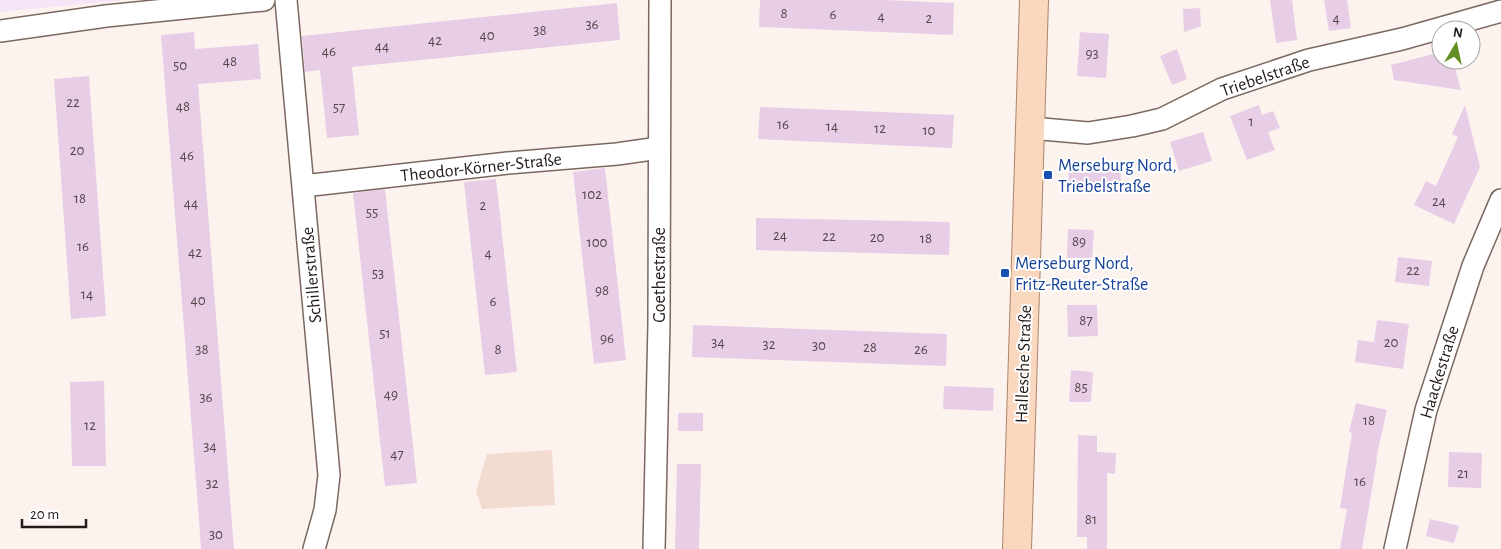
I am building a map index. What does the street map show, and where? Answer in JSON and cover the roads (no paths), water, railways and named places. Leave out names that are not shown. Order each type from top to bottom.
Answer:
[{"type":"main road","name":"Hallesche Straße","points":[[1017,549],[1034,0]]},
{"type":"street","points":[[0,31],[106,16],[264,0]]},
{"type":"street","name":"Schillerstraße","points":[[286,0],[329,475],[325,510],[314,549]]},
{"type":"street","name":"Goethestraße","points":[[654,549],[660,323],[660,0]]},
{"type":"street","name":"Triebelstraße","points":[[1031,128],[1088,133],[1162,119],[1222,89],[1309,60],[1402,39],[1501,11]]},
{"type":"street","name":"Theodor-Körner-Straße","points":[[303,186],[659,148]]},
{"type":"street","name":"Haackestraße","points":[[1395,549],[1426,410],[1473,266],[1501,200]]},
{"type":"place","name":"Merseburg Nord, Triebelstraße","points":[[1048,175]]},
{"type":"place","name":"Merseburg Nord, Fritz-Reuter-Straße","points":[[1005,273]]}]
